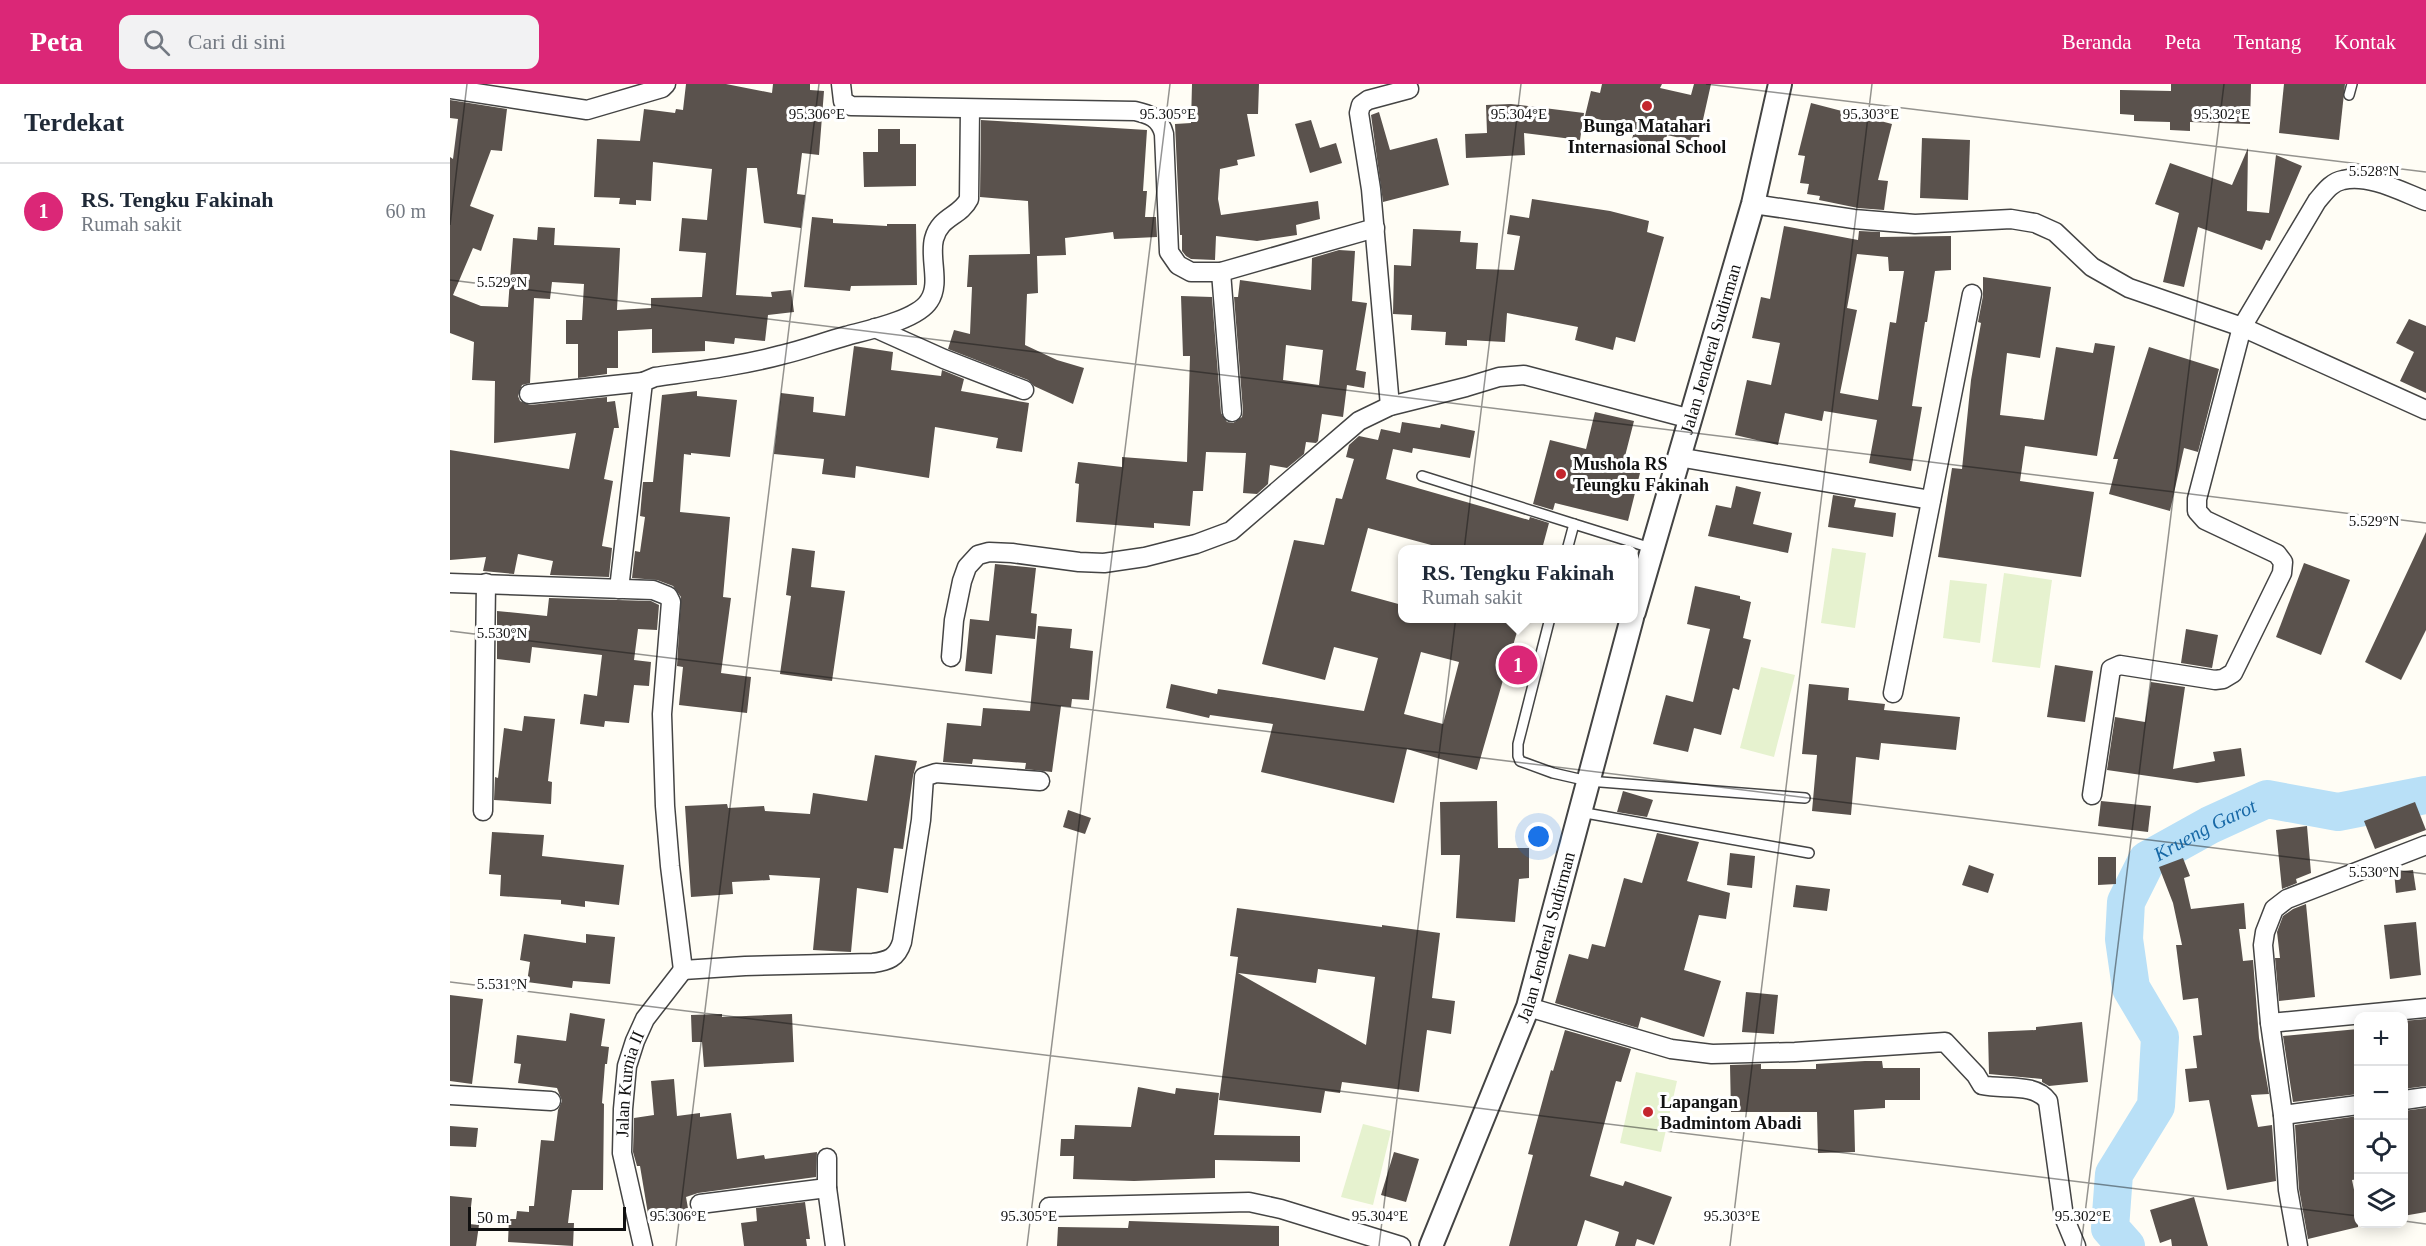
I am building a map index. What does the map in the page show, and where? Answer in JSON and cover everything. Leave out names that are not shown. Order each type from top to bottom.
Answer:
[{"type":"street","points":[[450,90],[587,110],[662,88],[666,84]]},
{"type":"street","points":[[841,84],[843,101],[851,106],[1135,111],[1154,117],[1160,122],[1164,134],[1169,252],[1178,265],[1191,272],[1221,272],[1375,228]]},
{"type":"street","name":"Jalan Jenderal Sudirman","points":[[1638,597],[1753,204],[1780,84]]},
{"type":"street","points":[[1390,406],[1375,228],[1360,107],[1368,100],[1409,88]]},
{"type":"street","points":[[529,394],[643,382],[655,377],[780,356],[875,328],[917,312],[932,296],[934,237],[948,217],[967,204],[970,194],[970,109]]},
{"type":"street","points":[[2092,795],[2111,669],[2120,665],[2215,680],[2228,677],[2233,673],[2282,573],[2283,561],[2277,554],[2205,520],[2197,511],[2197,500],[2242,327],[2317,201],[2334,184],[2343,180],[2366,180],[2426,201]]},
{"type":"street","points":[[1753,204],[1854,219],[1915,224],[2011,219],[2035,223],[2055,232],[2092,267],[2108,278],[2148,295],[2242,327],[2426,410]]},
{"type":"street","points":[[1221,272],[1232,412]]},
{"type":"street","points":[[1893,693],[1972,294]]},
{"type":"street","points":[[875,328],[944,359],[1024,390]]},
{"type":"street","points":[[951,657],[954,620],[962,581],[966,567],[978,555],[989,552],[1012,553],[1078,562],[1104,563],[1145,557],[1196,544],[1231,531],[1359,421],[1390,406],[1512,375],[1539,378],[1691,419]]},
{"type":"street","points":[[619,589],[643,382]]},
{"type":"street","points":[[1678,457],[1931,500]]},
{"type":"street","points":[[450,583],[654,590],[668,596],[671,602],[662,714],[663,748],[670,866],[683,970],[873,963],[890,960],[897,955],[902,942],[921,820],[924,777],[936,773],[1040,781]]},
{"type":"street","points":[[483,811],[486,583]]},
{"type":"street","name":"Jalan Jenderal Sudirman","points":[[1431,1246],[1528,1007],[1631,623]]},
{"type":"street","points":[[2298,1246],[2288,1190],[2283,1115],[2270,1023],[2263,945],[2265,932],[2274,909],[2287,899],[2426,845]]},
{"type":"street","name":"Jalan Kurnia II","points":[[644,1246],[622,1154],[627,1066],[645,1019],[683,970]]},
{"type":"street","points":[[1528,1007],[1671,1049],[1712,1054],[1795,1052],[1945,1042],[1976,1075],[1982,1085],[2031,1090],[2043,1094],[2048,1101],[2064,1216],[2076,1246]]},
{"type":"street","points":[[2270,1023],[2426,1008]]},
{"type":"street","points":[[450,1095],[551,1101]]},
{"type":"street","points":[[2408,1099],[2426,1097]]},
{"type":"street","points":[[2283,1115],[2354,1106]]},
{"type":"street","points":[[827,1158],[827,1188],[835,1246]]},
{"type":"street","points":[[700,1204],[827,1188]]},
{"type":"street","points":[[1049,1207],[1073,1204],[1094,1206],[1249,1202],[1281,1209],[1401,1246]]},
{"type":"lane","points":[[2349,95],[2352,84]]},
{"type":"lane","points":[[1422,476],[1651,548]]},
{"type":"lane","points":[[1568,545],[1574,524]]},
{"type":"lane","points":[[1549,623],[1518,744],[1520,761],[1553,773],[1588,781],[1805,798]]},
{"type":"lane","points":[[1580,812],[1809,853]]},
{"type":"green space","points":[[1832,548],[1866,553],[1855,628],[1821,623]]},
{"type":"green space","points":[[2004,573],[2052,580],[2040,668],[1992,662]]},
{"type":"green space","points":[[1950,580],[1987,584],[1980,643],[1943,638]]},
{"type":"green space","points":[[1761,667],[1795,675],[1774,757],[1740,748]]},
{"type":"green space","name":"Lapangan Badmintom Abadi","points":[[1636,1072],[1677,1081],[1661,1152],[1620,1143]]},
{"type":"green space","points":[[1363,1124],[1391,1131],[1373,1205],[1341,1197]]},
{"type":"building","points":[[686,84],[726,84],[772,93],[773,84],[810,84],[810,90],[824,91],[819,155],[802,153],[797,194],[805,195],[801,228],[764,223],[757,168],[747,168],[736,295],[772,297],[771,292],[791,290],[794,312],[768,315],[765,341],[735,338],[734,344],[705,341],[705,351],[652,353],[652,329],[618,331],[618,368],[607,368],[607,374],[578,378],[578,344],[566,344],[566,320],[582,320],[584,284],[552,282],[550,299],[534,298],[530,383],[522,385],[518,396],[520,401],[530,405],[607,397],[607,402],[615,401],[619,428],[614,428],[604,479],[613,481],[602,546],[612,548],[609,577],[550,575],[553,561],[518,554],[514,574],[483,571],[486,557],[450,560],[450,450],[569,469],[576,433],[494,443],[495,381],[472,380],[474,342],[450,333],[450,157],[453,159],[458,119],[450,118],[450,100],[507,109],[502,151],[491,150],[470,206],[494,215],[481,251],[473,248],[453,295],[481,306],[508,307],[513,238],[537,240],[538,227],[555,228],[554,245],[620,248],[617,310],[651,308],[651,298],[702,297],[706,253],[679,251],[682,218],[707,220],[712,169],[653,162],[651,201],[636,200],[636,205],[619,204],[620,198],[594,197],[597,139],[640,141],[644,109],[675,113],[676,109],[683,110]]},
{"type":"building","points":[[1192,84],[1259,84],[1258,114],[1247,114],[1255,156],[1237,160],[1238,165],[1220,169],[1218,199],[1221,215],[1318,201],[1320,219],[1296,225],[1297,235],[1257,241],[1216,236],[1215,260],[1191,259],[1186,256],[1182,251],[1182,235],[1180,235],[1175,124],[1191,123]]},
{"type":"building","name":"Bunga Matahari Internasional School","points":[[1602,84],[1662,84],[1660,88],[1691,95],[1694,84],[1711,84],[1698,142],[1667,135],[1664,147],[1632,139],[1635,128],[1585,116],[1591,91],[1600,93]]},
{"type":"building","points":[[2171,84],[2251,84],[2250,124],[2190,122],[2190,131],[2170,130],[2170,122],[2134,121],[2134,115],[2120,114],[2120,90],[2171,91]]},
{"type":"building","points":[[2284,84],[2345,84],[2339,140],[2279,133]]},
{"type":"building","points":[[1811,103],[1892,124],[1878,180],[1888,181],[1884,210],[1858,208],[1819,200],[1820,196],[1807,194],[1809,184],[1800,183],[1805,156],[1798,155]]},
{"type":"building","points":[[1511,104],[1584,113],[1580,140],[1524,133],[1525,155],[1466,158],[1465,134],[1487,133],[1486,105]]},
{"type":"building","points":[[1379,112],[1390,150],[1437,138],[1449,185],[1383,202],[1371,115]]},
{"type":"building","points":[[981,120],[1147,130],[1143,191],[1147,191],[1145,217],[1156,217],[1157,237],[1114,239],[1113,232],[1065,238],[1066,255],[1037,256],[1038,293],[1027,294],[1025,345],[1057,360],[1084,368],[1073,404],[1034,386],[1028,380],[948,349],[954,330],[970,334],[972,287],[967,287],[969,255],[1030,254],[1028,201],[980,197]]},
{"type":"building","points":[[1311,120],[1320,148],[1336,143],[1342,163],[1310,173],[1295,124]]},
{"type":"building","points":[[878,129],[900,129],[900,144],[916,144],[916,186],[864,187],[863,152],[878,152]]},
{"type":"building","points":[[1922,138],[1970,140],[1968,200],[1920,198]]},
{"type":"building","points":[[2248,148],[2247,211],[2269,213],[2276,155],[2302,166],[2270,241],[2266,240],[2262,250],[2198,227],[2184,287],[2163,282],[2179,213],[2155,204],[2170,163],[2232,185]]},
{"type":"building","points":[[1532,199],[1610,211],[1649,221],[1647,232],[1664,237],[1635,342],[1616,337],[1613,350],[1575,340],[1578,327],[1507,313],[1505,342],[1467,340],[1467,346],[1445,345],[1446,332],[1411,330],[1412,315],[1393,314],[1394,265],[1411,266],[1413,229],[1461,231],[1460,242],[1478,243],[1476,269],[1514,270],[1520,236],[1507,234],[1510,215],[1529,218]]},
{"type":"building","points":[[812,217],[833,219],[833,223],[887,226],[887,224],[916,224],[917,285],[851,286],[850,291],[804,287]]},
{"type":"building","points":[[1784,226],[1858,240],[1859,231],[1880,232],[1880,237],[1951,236],[1951,270],[1935,271],[1927,322],[1925,322],[1912,406],[1922,407],[1911,471],[1869,463],[1877,420],[1824,411],[1822,421],[1785,413],[1778,445],[1735,435],[1747,380],[1771,385],[1780,343],[1752,338],[1761,297],[1770,299]],"holes":[[[1857,254],[1888,257],[1889,271],[1904,271],[1896,323],[1890,322],[1878,400],[1840,393],[1857,310],[1847,308]]]},
{"type":"building","points":[[1339,250],[1355,251],[1352,301],[1367,303],[1356,370],[1366,372],[1364,388],[1347,385],[1343,417],[1322,414],[1318,441],[1316,443],[1306,442],[1304,454],[1287,468],[1270,465],[1268,484],[1257,494],[1243,493],[1246,453],[1206,452],[1203,491],[1193,491],[1190,526],[1154,523],[1154,528],[1076,522],[1079,484],[1075,483],[1078,462],[1122,467],[1122,457],[1187,462],[1190,356],[1183,356],[1181,296],[1212,297],[1221,413],[1227,422],[1233,423],[1242,417],[1243,411],[1234,297],[1238,297],[1240,280],[1311,290],[1312,258]],"holes":[[[1286,345],[1323,350],[1319,385],[1283,380]]]},
{"type":"building","points":[[1983,277],[2051,287],[2040,358],[2007,353],[2000,415],[2044,420],[2056,347],[2093,353],[2095,343],[2115,346],[2097,456],[2025,446],[2020,481],[2094,492],[2081,577],[1938,557],[1952,468],[1962,469],[1971,380],[1981,323],[1978,322],[1983,296]]},
{"type":"building","points":[[2409,319],[2426,326],[2426,393],[2400,381],[2414,352],[2396,343]]},
{"type":"building","points":[[854,346],[893,352],[891,370],[941,376],[942,370],[964,379],[961,391],[1029,403],[1022,452],[996,448],[998,438],[935,427],[929,478],[856,466],[855,478],[822,474],[824,459],[774,454],[781,393],[814,397],[813,412],[845,416]]},
{"type":"building","points":[[2149,347],[2219,369],[2198,452],[2184,448],[2170,511],[2109,494],[2118,459],[2113,459]]},
{"type":"building","points":[[697,391],[697,396],[737,400],[730,457],[684,454],[680,512],[730,517],[723,597],[731,598],[721,673],[751,677],[747,713],[679,705],[683,667],[677,666],[681,597],[673,586],[657,580],[632,578],[635,551],[640,552],[645,517],[640,516],[643,482],[653,482],[662,395]]},
{"type":"building","points":[[1595,412],[1634,421],[1624,460],[1642,465],[1628,521],[1555,503],[1553,510],[1533,504],[1550,440],[1586,449]]},
{"type":"building","points":[[1402,422],[1440,428],[1441,424],[1475,431],[1470,458],[1413,448],[1412,453],[1393,449],[1386,479],[1529,520],[1530,517],[1549,523],[1543,545],[1431,545],[1368,528],[1351,591],[1398,604],[1398,623],[1520,623],[1477,770],[1407,749],[1394,803],[1261,772],[1273,724],[1210,715],[1209,718],[1166,708],[1171,684],[1217,694],[1218,689],[1364,711],[1378,658],[1334,647],[1325,680],[1262,664],[1294,540],[1324,545],[1336,498],[1342,499],[1354,459],[1346,457],[1349,445],[1359,436],[1378,440],[1381,429],[1400,433]],"holes":[[[1421,652],[1459,662],[1443,724],[1404,714]]]},
{"type":"building","points":[[1736,486],[1761,492],[1753,524],[1792,533],[1788,553],[1708,536],[1716,505],[1731,508]]},
{"type":"building","points":[[1833,495],[1856,499],[1854,507],[1896,513],[1893,537],[1828,527]]},
{"type":"building","points":[[2426,532],[2426,630],[2401,680],[2365,662]]},
{"type":"building","points":[[792,548],[815,551],[811,587],[845,591],[832,681],[780,674],[791,596],[786,595]]},
{"type":"building","points":[[2304,563],[2350,580],[2321,655],[2276,637]]},
{"type":"building","points":[[995,564],[1036,568],[1031,613],[1037,614],[1035,639],[996,635],[992,674],[965,671],[970,619],[989,621]]},
{"type":"building","points":[[1695,586],[1740,596],[1740,599],[1751,602],[1743,638],[1751,640],[1739,690],[1733,688],[1721,735],[1694,728],[1688,752],[1653,744],[1666,695],[1693,702],[1710,629],[1687,624]]},
{"type":"building","points":[[549,598],[651,601],[659,605],[657,630],[638,629],[634,660],[651,662],[649,686],[634,685],[629,723],[605,721],[604,727],[580,724],[584,694],[597,696],[602,655],[532,647],[530,663],[497,659],[497,611],[547,616]]},
{"type":"building","points":[[1038,626],[1072,629],[1070,648],[1093,651],[1089,700],[1072,699],[1071,707],[1061,706],[1052,772],[1025,769],[1026,763],[973,759],[972,764],[943,762],[947,723],[981,726],[983,708],[1030,711]]},
{"type":"building","points":[[2186,629],[2218,635],[2212,668],[2181,663]]},
{"type":"building","points":[[2055,665],[2093,671],[2085,722],[2047,717]]},
{"type":"building","points":[[2151,682],[2185,687],[2173,769],[2215,761],[2213,752],[2241,748],[2245,776],[2197,783],[2107,770],[2115,717],[2145,722]]},
{"type":"building","points":[[1809,684],[1849,688],[1848,700],[1885,704],[1884,710],[1960,717],[1956,750],[1881,743],[1879,760],[1856,757],[1851,815],[1812,811],[1817,755],[1802,754]]},
{"type":"building","points":[[524,716],[555,719],[548,781],[552,782],[551,804],[494,800],[495,777],[498,778],[504,728],[522,731]]},
{"type":"building","points":[[875,755],[917,761],[903,849],[894,848],[888,893],[857,888],[851,952],[813,950],[820,878],[769,875],[770,880],[732,882],[733,894],[691,897],[685,806],[727,804],[728,808],[764,806],[765,811],[810,814],[813,793],[867,801]]},
{"type":"building","points":[[1623,791],[1653,800],[1647,817],[1617,812]]},
{"type":"building","points":[[1497,801],[1498,848],[1529,848],[1529,878],[1519,879],[1515,922],[1456,918],[1460,855],[1441,855],[1440,802]]},
{"type":"building","points":[[2101,801],[2151,806],[2148,832],[2098,826]]},
{"type":"building","points":[[2415,802],[2426,830],[2375,849],[2364,821]]},
{"type":"building","points":[[1068,810],[1091,818],[1085,834],[1063,827]]},
{"type":"building","points":[[2307,826],[2311,873],[2296,879],[2297,883],[2282,889],[2276,830]]},
{"type":"building","points":[[492,832],[544,835],[542,856],[624,865],[619,905],[585,901],[585,907],[561,904],[561,900],[500,896],[501,875],[489,874]]},
{"type":"building","points":[[1657,833],[1699,842],[1687,881],[1730,893],[1726,919],[1699,915],[1684,970],[1721,981],[1704,1037],[1641,1017],[1638,1028],[1555,1003],[1569,954],[1588,959],[1592,944],[1605,947],[1624,878],[1642,883]]},
{"type":"building","points":[[1730,853],[1755,856],[1752,888],[1727,885]]},
{"type":"building","points":[[2098,857],[2116,857],[2116,884],[2098,885]]},
{"type":"building","points":[[2183,858],[2190,876],[2184,878],[2191,909],[2244,903],[2246,929],[2239,929],[2243,961],[2253,960],[2259,1038],[2269,1094],[2251,1095],[2258,1127],[2272,1125],[2276,1181],[2227,1190],[2209,1100],[2189,1102],[2185,1069],[2197,1068],[2193,1036],[2202,1035],[2198,998],[2183,1000],[2176,945],[2182,945],[2173,903],[2159,867]]},
{"type":"building","points":[[1969,865],[1994,874],[1988,893],[1962,885]]},
{"type":"building","points":[[2413,870],[2416,890],[2396,893],[2394,872]]},
{"type":"building","points":[[1796,885],[1830,889],[1827,911],[1793,907]]},
{"type":"building","points":[[2306,904],[2315,997],[2279,1001],[2275,958],[2280,958],[2277,932],[2283,916]]},
{"type":"building","points":[[1237,908],[1440,933],[1432,998],[1455,1001],[1451,1034],[1427,1030],[1419,1092],[1342,1082],[1340,1093],[1325,1091],[1321,1113],[1219,1100],[1238,957],[1230,956]],"holes":[[[1318,969],[1375,977],[1366,1045],[1238,973],[1316,983]]]},
{"type":"building","points":[[2416,922],[2421,975],[2390,979],[2384,925]]},
{"type":"building","points":[[524,934],[586,943],[586,934],[615,937],[610,984],[573,981],[572,988],[527,982],[530,962],[520,960]]},
{"type":"building","points":[[1746,992],[1778,995],[1774,1034],[1742,1032]]},
{"type":"building","points":[[450,995],[483,999],[472,1084],[450,1081]]},
{"type":"building","points":[[570,1013],[605,1019],[601,1046],[609,1047],[607,1064],[605,1064],[602,1103],[604,1104],[603,1190],[572,1190],[568,1223],[574,1223],[573,1246],[508,1242],[509,1219],[516,1219],[517,1211],[529,1212],[529,1206],[534,1206],[541,1140],[554,1141],[558,1110],[562,1101],[557,1088],[518,1083],[521,1064],[514,1063],[517,1035],[566,1041]]},
{"type":"building","points":[[722,1014],[722,1017],[792,1014],[794,1062],[704,1067],[702,1042],[692,1042],[691,1015]]},
{"type":"building","points":[[2426,1019],[2426,1086],[2408,1088],[2408,1021]]},
{"type":"building","points":[[2082,1022],[2088,1082],[2049,1086],[2042,1082],[2042,1079],[1989,1074],[1988,1032],[2036,1030],[2036,1027]]},
{"type":"building","points":[[2354,1029],[2354,1094],[2293,1102],[2283,1036]]},
{"type":"building","points":[[1565,1030],[1631,1049],[1621,1082],[1616,1081],[1590,1176],[1623,1186],[1625,1181],[1672,1197],[1654,1245],[1637,1239],[1635,1246],[1615,1246],[1619,1232],[1585,1220],[1577,1246],[1509,1246],[1533,1155],[1528,1154],[1551,1070],[1553,1071]]},
{"type":"building","points":[[1882,1061],[1883,1068],[1920,1068],[1920,1100],[1885,1100],[1885,1108],[1854,1110],[1855,1152],[1818,1153],[1817,1112],[1731,1112],[1730,1065],[1761,1064],[1761,1069],[1816,1069],[1816,1064]]},
{"type":"building","points":[[674,1079],[677,1116],[700,1113],[700,1117],[731,1113],[737,1159],[764,1155],[765,1159],[817,1152],[816,1177],[698,1193],[686,1197],[689,1214],[649,1220],[640,1166],[637,1166],[633,1152],[634,1118],[654,1115],[651,1081]]},
{"type":"building","points":[[1138,1087],[1175,1094],[1176,1088],[1219,1093],[1214,1135],[1300,1136],[1300,1162],[1215,1160],[1215,1178],[1134,1181],[1073,1179],[1074,1156],[1060,1156],[1061,1139],[1074,1139],[1075,1125],[1131,1127]]},
{"type":"building","points":[[2426,1108],[2426,1212],[2408,1215],[2408,1120],[2408,1110]]},
{"type":"building","points":[[2354,1117],[2354,1180],[2352,1180],[2354,1228],[2308,1239],[2299,1189],[2295,1125]]},
{"type":"building","points":[[450,1126],[478,1128],[476,1147],[450,1146]]},
{"type":"building","points":[[1394,1152],[1419,1159],[1406,1202],[1381,1195]]},
{"type":"building","points":[[450,1196],[472,1198],[469,1224],[479,1225],[476,1246],[450,1246]]},
{"type":"building","points":[[2194,1197],[2208,1246],[2172,1246],[2171,1239],[2160,1243],[2150,1210]]},
{"type":"building","points":[[805,1202],[810,1239],[806,1239],[807,1246],[744,1246],[741,1223],[757,1221],[756,1208]]},
{"type":"building","points":[[1129,1221],[1279,1226],[1279,1246],[1057,1246],[1058,1227],[1128,1228]]},
{"type":"waterway","name":"Krueng Garot","points":[[2126,1246],[2110,1228],[2114,1174],[2156,1106],[2160,1037],[2131,988],[2124,939],[2126,902],[2147,860],[2210,825],[2267,799],[2338,812],[2426,795]]},
{"type":"place","name":"Bunga Matahari Internasional School","points":[[1647,106]]},
{"type":"place","name":"Mushola RS Teungku Fakinah","points":[[1561,474]]},
{"type":"place","name":"RS. Tengku Fakinah","points":[[1518,665]]},
{"type":"place","name":"Lapangan Badmintom Abadi","points":[[1648,1112]]}]
